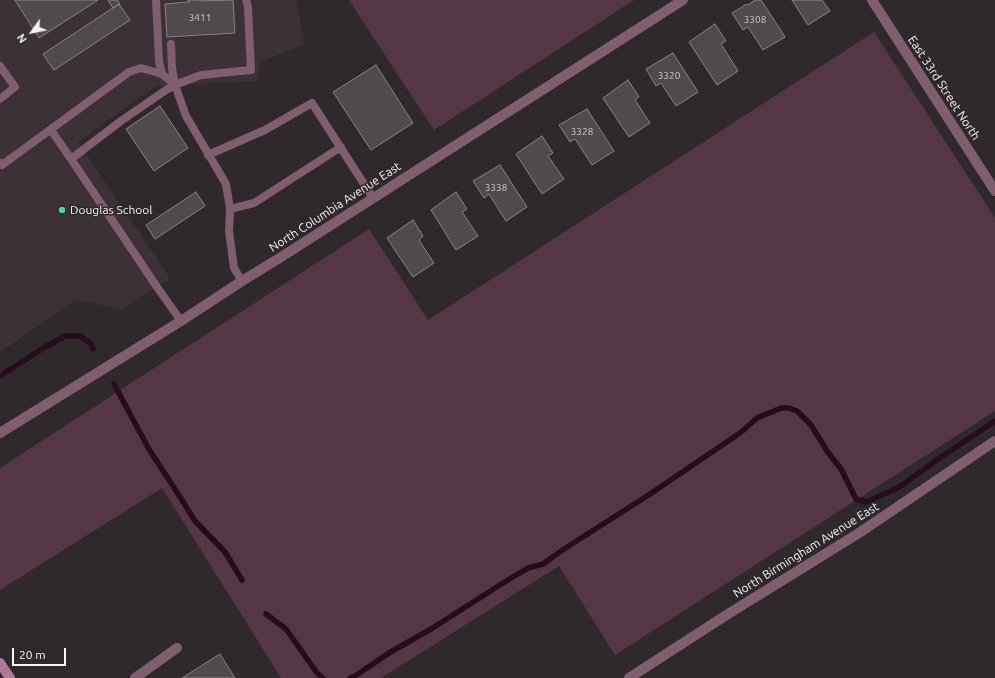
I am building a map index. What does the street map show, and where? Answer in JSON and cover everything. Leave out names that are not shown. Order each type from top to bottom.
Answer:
[{"type":"main road","points":[[0,663],[10,678]]},
{"type":"street","name":"North Columbia Avenue East","points":[[0,433],[181,321],[683,0]]},
{"type":"street","name":"East 33rd Street North","points":[[872,0],[995,190]]},
{"type":"street","name":"North Birmingham Avenue East","points":[[629,678],[728,614],[859,533],[995,441]]},
{"type":"street","points":[[136,678],[177,648]]},
{"type":"lane","points":[[156,0],[159,62],[162,74]]},
{"type":"lane","points":[[71,159],[121,121],[175,85],[201,75],[251,70],[246,0]]},
{"type":"lane","points":[[171,44],[172,68],[175,85],[186,116],[226,184],[230,209],[229,231],[234,268],[242,281]]},
{"type":"lane","points":[[0,66],[15,87],[0,99]]},
{"type":"lane","points":[[0,163],[2,165],[129,72],[140,68],[162,74],[175,85]]},
{"type":"lane","points":[[208,155],[265,130],[312,103],[373,198]]},
{"type":"lane","points":[[51,130],[181,321]]},
{"type":"lane","points":[[230,209],[254,203],[341,147]]},
{"type":"shaded area","name":"Douglas School","points":[[0,0],[296,0],[304,45],[260,62],[258,81],[156,86],[78,142],[170,278],[123,309],[76,300],[0,352]]},
{"type":"shaded area","points":[[349,0],[634,0],[434,130]]},
{"type":"shaded area","points":[[874,32],[995,218],[995,411],[615,655],[559,566],[381,678],[281,678],[162,488],[0,590],[0,468],[369,229],[428,320]]},
{"type":"building","points":[[15,0],[98,0],[39,38]]},
{"type":"building","points":[[108,0],[117,0],[120,4],[113,8]]},
{"type":"building","points":[[188,0],[233,0],[235,33],[167,37],[165,4],[189,2]]},
{"type":"building","points":[[755,0],[761,0],[785,37],[763,50],[748,27],[743,30],[732,13]]},
{"type":"building","points":[[792,0],[822,0],[830,11],[808,25]]},
{"type":"building","points":[[119,4],[130,20],[54,70],[43,54]]},
{"type":"building","points":[[715,24],[726,41],[721,44],[738,71],[717,85],[689,42]]},
{"type":"building","points":[[673,53],[698,92],[676,106],[661,83],[656,86],[646,69]]},
{"type":"building","points":[[376,65],[413,123],[371,150],[333,92]]},
{"type":"building","points":[[628,80],[639,97],[635,100],[650,123],[629,137],[603,98]]},
{"type":"building","points":[[160,106],[188,148],[154,171],[126,129]]},
{"type":"building","points":[[587,109],[614,151],[592,165],[575,139],[570,142],[559,125]]},
{"type":"building","points":[[542,136],[553,153],[548,156],[564,179],[542,194],[516,154]]},
{"type":"building","points":[[500,165],[527,207],[506,221],[489,194],[484,198],[473,181]]},
{"type":"building","points":[[196,192],[205,206],[155,239],[146,225]]},
{"type":"building","points":[[456,192],[467,209],[462,212],[478,236],[456,250],[431,210]]},
{"type":"building","points":[[413,220],[423,236],[419,240],[434,263],[413,277],[387,238]]},
{"type":"building","points":[[220,654],[235,678],[182,678]]},
{"type":"waterway","points":[[0,376],[65,336],[80,336],[91,344],[93,349]]},
{"type":"waterway","points":[[114,384],[150,451],[195,521],[225,552],[242,580]]},
{"type":"waterway","points":[[350,678],[528,568],[543,564],[740,433],[757,418],[781,408],[789,408],[797,411],[811,425],[827,451],[841,469],[856,499],[866,502],[901,486],[995,421]]},
{"type":"waterway","points":[[266,614],[286,629],[317,673],[323,678]]},
{"type":"place","name":"Douglas School","points":[[62,210]]}]
